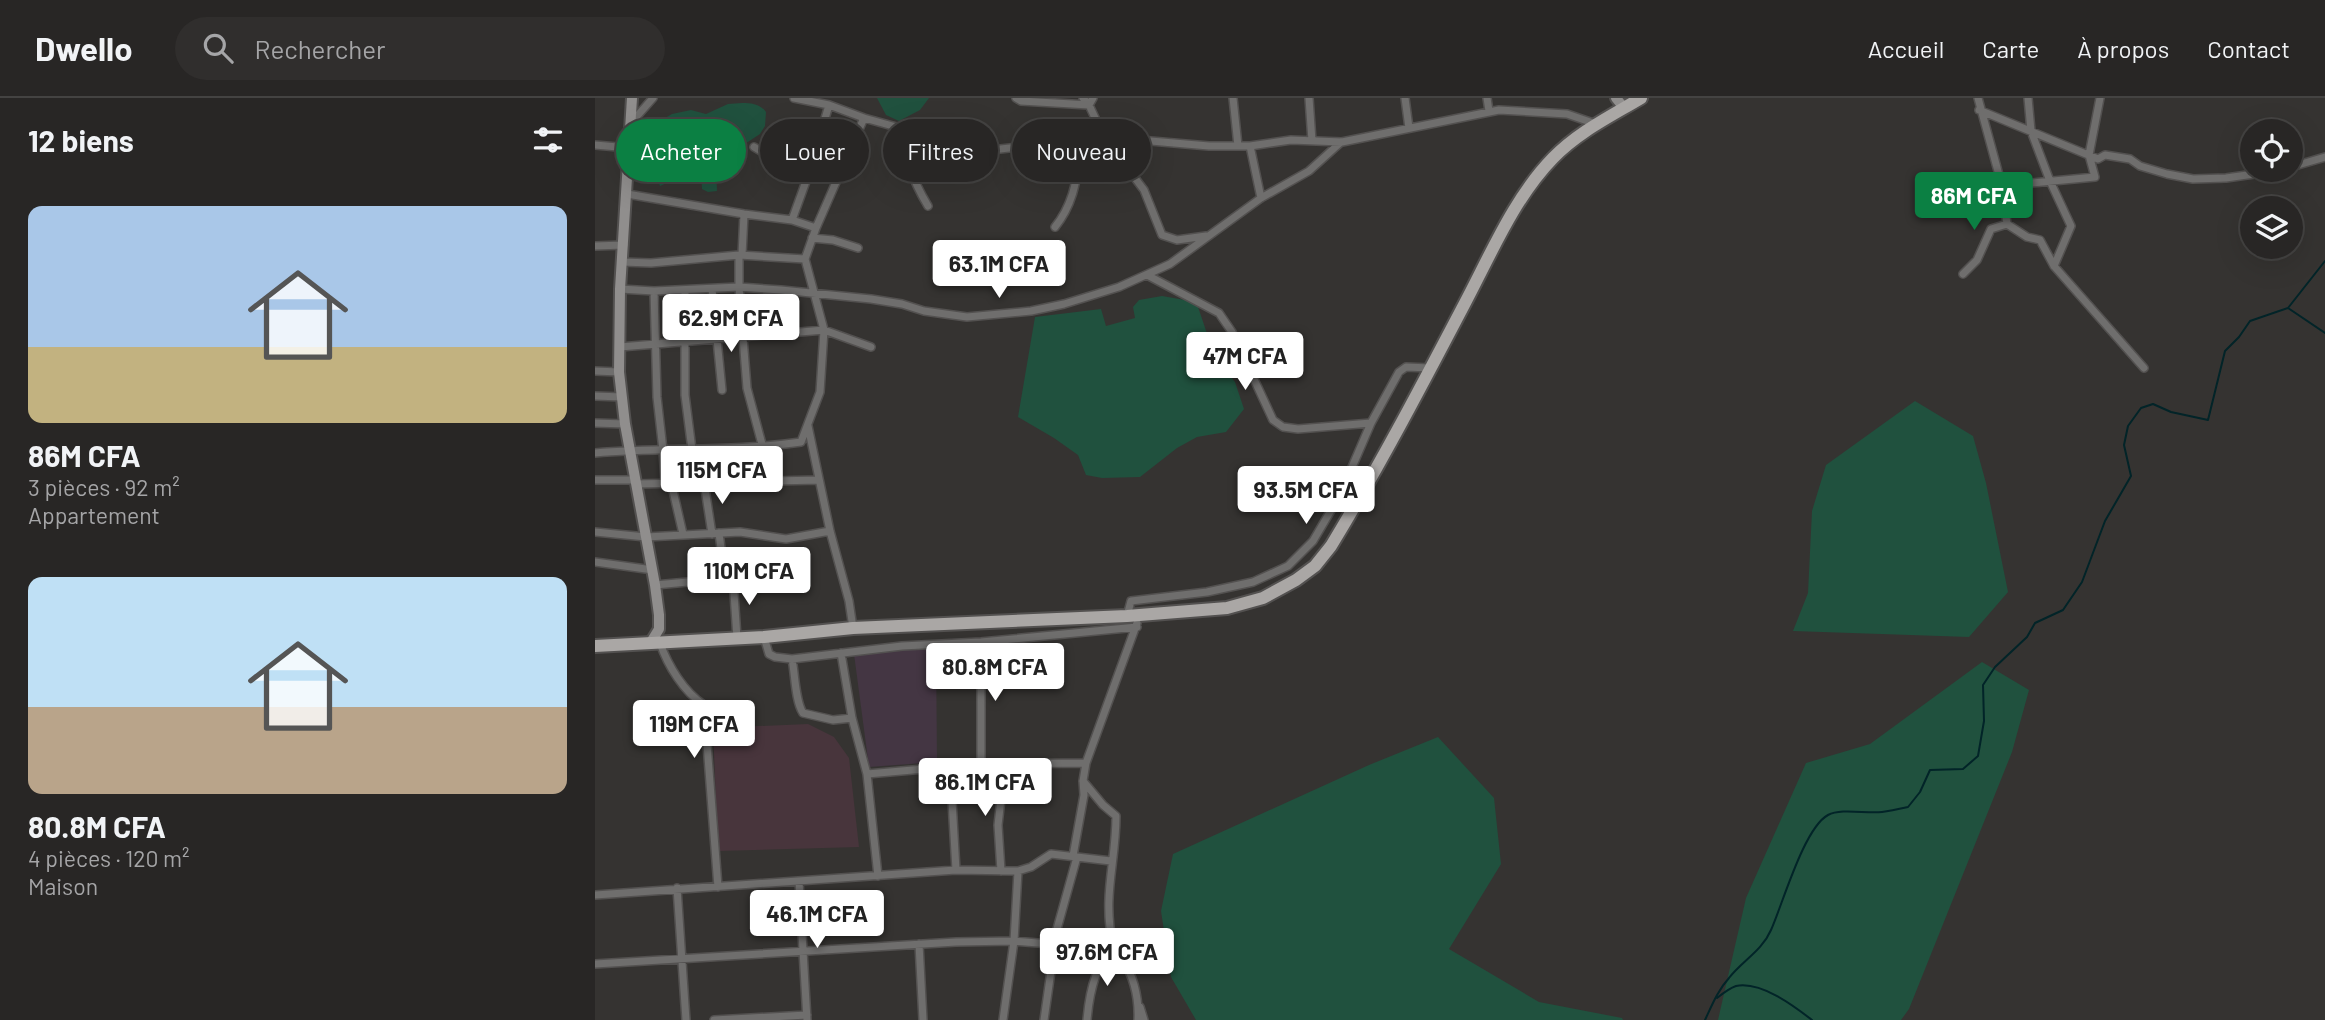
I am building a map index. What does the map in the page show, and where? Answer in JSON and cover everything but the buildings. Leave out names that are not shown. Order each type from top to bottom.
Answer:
[{"type":"main road","points":[[595,646],[764,637],[853,628],[1133,620],[1241,606],[1280,590],[1315,566],[1331,546],[1522,198],[1565,146],[1620,103],[1641,98]]},
{"type":"street","points":[[631,119],[632,98]]},
{"type":"street","points":[[635,119],[653,98]]},
{"type":"street","points":[[793,98],[829,105],[883,123]]},
{"type":"street","points":[[1016,98],[1021,101],[1091,102]]},
{"type":"street","points":[[1083,98],[1091,102],[1097,119]]},
{"type":"street","points":[[1233,98],[1238,146]]},
{"type":"street","points":[[1309,98],[1313,141]]},
{"type":"street","points":[[1405,98],[1409,128]]},
{"type":"street","points":[[1487,98],[1489,111]]},
{"type":"street","points":[[1978,98],[1979,110],[2002,186],[2007,224]]},
{"type":"street","points":[[2028,98],[2031,131],[2071,226],[2054,266]]},
{"type":"street","points":[[2002,186],[2095,177],[2089,155],[2100,98]]},
{"type":"street","points":[[825,119],[829,105]]},
{"type":"street","points":[[1979,110],[2098,159],[2105,155],[2130,159],[2140,166],[2193,178],[2240,176]]},
{"type":"street","points":[[1151,141],[1209,146],[1250,146],[1291,140],[1342,142],[1489,111],[1567,114],[1596,124]]},
{"type":"street","points":[[595,453],[763,448],[801,442],[820,392],[824,331],[805,260],[815,228],[864,118]]},
{"type":"street","points":[[620,289],[654,291],[739,287],[814,293],[871,299],[923,311],[967,317],[1031,311],[1065,304],[1119,287],[1170,264],[1261,198],[1309,171],[1342,142]]},
{"type":"street","points":[[595,145],[616,147]]},
{"type":"street","points":[[1250,146],[1261,198]]},
{"type":"street","points":[[754,147],[760,151]]},
{"type":"street","points":[[2303,163],[2325,157]]},
{"type":"street","points":[[628,182],[619,348],[625,424],[656,585],[659,615],[656,642],[684,686],[704,705],[718,887]]},
{"type":"street","points":[[792,220],[806,182]]},
{"type":"street","points":[[915,182],[928,206]]},
{"type":"street","points":[[1055,227],[1067,212],[1075,182]]},
{"type":"street","points":[[1138,182],[1144,190],[1162,235],[1177,240],[1210,236]]},
{"type":"street","points":[[627,194],[792,220],[815,228]]},
{"type":"street","points":[[744,214],[739,287],[747,388],[763,448]]},
{"type":"street","points":[[1963,274],[1977,260],[1991,229],[2007,224],[2028,237],[2040,240],[2054,266],[2144,368]]},
{"type":"street","points":[[812,238],[833,240],[857,248]]},
{"type":"street","points":[[595,246],[624,245]]},
{"type":"street","points":[[622,262],[651,263],[741,255],[805,260]]},
{"type":"street","points":[[1147,275],[1219,313],[1232,332],[1273,420],[1283,427],[1298,429],[1371,423]]},
{"type":"street","points":[[712,289],[722,390]]},
{"type":"street","points":[[685,290],[685,395],[692,449],[729,579],[737,638]]},
{"type":"street","points":[[654,291],[657,397],[663,450],[668,482],[683,534]]},
{"type":"street","points":[[619,348],[824,331],[871,347]]},
{"type":"street","points":[[1044,1020],[1055,943],[1075,856],[1086,763],[1133,620],[1131,601],[1207,592],[1254,582],[1287,566],[1313,541],[1340,495],[1371,423],[1399,372],[1406,367],[1430,368]]},
{"type":"street","points":[[595,371],[619,372]]},
{"type":"street","points":[[595,397],[622,397]]},
{"type":"street","points":[[595,423],[625,424]]},
{"type":"street","points":[[808,425],[853,628]]},
{"type":"street","points":[[595,480],[819,480]]},
{"type":"street","points":[[595,532],[646,537],[740,532],[786,539],[830,531]]},
{"type":"street","points":[[595,562],[653,570]]},
{"type":"street","points":[[656,585],[797,572]]},
{"type":"street","points":[[659,615],[667,634],[675,641]]},
{"type":"street","points":[[764,637],[769,654],[792,659],[902,646],[981,642],[1133,620]]},
{"type":"street","points":[[981,642],[981,764]]},
{"type":"street","points":[[841,653],[852,718],[867,774],[878,876]]},
{"type":"street","points":[[792,659],[798,702],[803,713],[833,720],[852,718]]},
{"type":"street","points":[[867,774],[981,764],[1086,763]]},
{"type":"street","points":[[1001,871],[998,825],[1005,764]]},
{"type":"street","points":[[950,766],[956,870]]},
{"type":"street","points":[[1083,781],[1103,805],[1117,816],[1107,908],[1113,949],[1132,977],[1144,1020]]},
{"type":"street","points":[[595,895],[956,870],[1019,871],[1051,854],[1111,861]]},
{"type":"street","points":[[1003,1020],[1014,941],[1019,871]]},
{"type":"street","points":[[714,1020],[807,1017],[799,881]]},
{"type":"street","points":[[677,888],[686,1020]]},
{"type":"street","points":[[595,964],[919,944],[1014,941],[1113,949]]},
{"type":"street","points":[[919,944],[923,1020]]},
{"type":"street","points":[[1087,1020],[1101,959],[1113,949]]},
{"type":"street","points":[[1137,1020],[1139,1003]]},
{"type":"shaded area","points":[[936,644],[937,762],[869,767],[854,654]]},
{"type":"shaded area","points":[[808,724],[834,737],[849,758],[859,847],[718,851],[713,728]]},
{"type":"green space","points":[[877,98],[929,98],[920,110],[903,119],[886,115]]},
{"type":"green space","points":[[728,104],[755,104],[764,109],[766,119],[760,119],[760,134],[746,143],[746,119],[663,119],[691,110],[706,114]]},
{"type":"green space","points":[[702,182],[717,182],[717,191],[708,192],[702,189]]},
{"type":"green space","points":[[1162,296],[1185,300],[1198,307],[1215,357],[1235,382],[1244,409],[1226,432],[1197,437],[1177,448],[1140,477],[1102,478],[1086,475],[1078,455],[1018,417],[1035,317],[1101,309],[1106,326],[1135,318],[1133,307],[1139,300]]},
{"type":"green space","points":[[1915,401],[1973,436],[1986,483],[2008,592],[1969,637],[1793,631],[1808,593],[1812,511],[1826,465]]},
{"type":"green space","points":[[1982,662],[2029,690],[2012,752],[1909,1009],[1901,1020],[1718,1020],[1746,898],[1806,763],[1870,744]]},
{"type":"green space","points":[[1438,737],[1494,798],[1501,864],[1449,949],[1539,1002],[1623,1020],[1196,1020],[1171,977],[1161,911],[1173,854],[1369,765]]},
{"type":"waterway","points":[[1705,1020],[1725,983],[1767,937],[1795,867],[1819,823],[1833,813],[1882,812],[1908,807],[1920,792],[1930,770],[1963,769],[1978,756],[1984,721],[1983,685],[1995,667],[2027,637],[2035,623],[2063,610],[2082,582],[2105,521],[2131,476],[2124,445],[2128,426],[2141,408],[2153,404],[2171,412],[2208,420],[2225,351],[2250,321],[2288,308],[2325,261]]},
{"type":"waterway","points":[[2288,308],[2325,333]]},
{"type":"waterway","points":[[1717,998],[1736,986],[1756,987],[1777,996],[1812,1020]]}]
